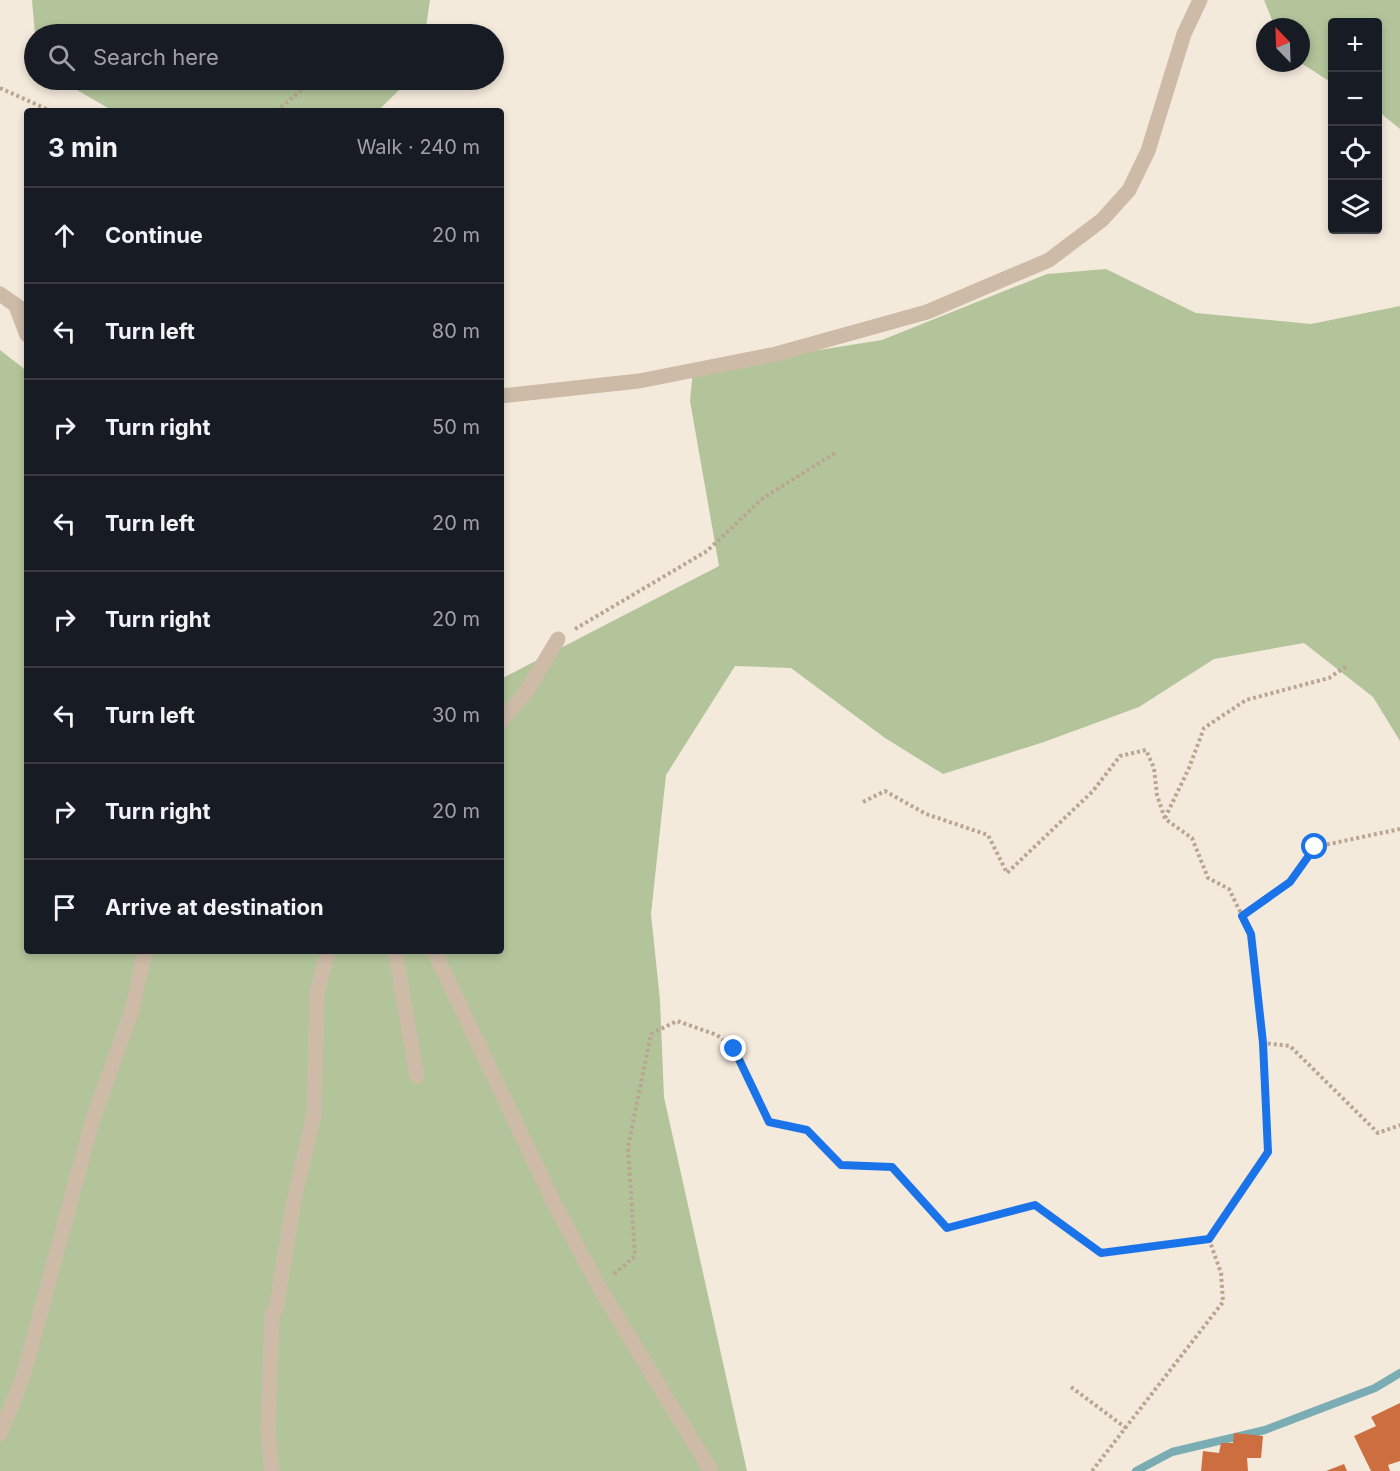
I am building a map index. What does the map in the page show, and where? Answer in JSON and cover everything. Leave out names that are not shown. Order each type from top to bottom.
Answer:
[{"type":"street","points":[[504,396],[639,381],[776,354],[927,312],[1049,260],[1102,220],[1129,190],[1148,151],[1184,34],[1200,0]]},
{"type":"street","points":[[0,294],[23,309]]},
{"type":"street","points":[[504,718],[526,692],[558,639]]},
{"type":"street","points":[[0,1434],[23,1377],[92,1122],[132,1010],[144,954]]},
{"type":"street","points":[[272,1471],[268,1431],[272,1314],[276,1309],[294,1200],[314,1115],[317,993],[327,954]]},
{"type":"street","points":[[396,954],[417,1076]]},
{"type":"street","points":[[435,954],[553,1201],[599,1287],[711,1471]]},
{"type":"path","points":[[0,88],[44,108]]},
{"type":"path","points":[[280,108],[301,91]]},
{"type":"path","points":[[558,639],[707,551],[762,499],[835,453]]},
{"type":"path","points":[[1165,819],[1189,768],[1204,728],[1246,700],[1329,678],[1348,664]]},
{"type":"path","points":[[599,1287],[635,1256],[628,1147],[651,1034],[677,1021],[717,1035],[734,1049],[769,1122],[807,1130],[841,1165],[892,1167],[947,1228],[1035,1205],[1101,1253],[1209,1239],[1268,1152],[1263,1043],[1251,934],[1229,889],[1208,878],[1191,838],[1165,819],[1157,795],[1154,768],[1146,750],[1120,756],[1093,791],[1007,873],[988,835],[926,814],[885,791],[863,802]]},
{"type":"path","points":[[1242,916],[1290,882],[1315,847],[1400,829]]},
{"type":"path","points":[[1263,1043],[1290,1046],[1378,1133],[1400,1125]]},
{"type":"path","points":[[1092,1471],[1222,1302],[1221,1273],[1209,1239]]},
{"type":"path","points":[[1071,1387],[1126,1428]]},
{"type":"green space","points":[[32,0],[430,0],[426,24],[34,24]]},
{"type":"green space","points":[[1264,0],[1400,0],[1400,129],[1382,114],[1382,18],[1328,18],[1328,80],[1310,69],[1310,18],[1271,18]]},
{"type":"green space","points":[[77,90],[399,90],[381,108],[108,108]]},
{"type":"green space","points":[[1106,269],[1196,313],[1311,324],[1400,306],[1400,741],[1373,697],[1304,643],[1214,659],[1139,707],[1044,742],[943,774],[885,738],[791,668],[735,666],[666,775],[651,914],[660,1000],[664,1097],[747,1471],[0,1471],[0,350],[24,369],[24,954],[504,954],[504,677],[719,566],[690,401],[693,370],[882,340],[1047,274]]},
{"type":"building","points":[[1400,1403],[1400,1461],[1388,1465],[1390,1471],[1371,1471],[1354,1436],[1376,1426],[1371,1417]]},
{"type":"building","points":[[1234,1433],[1263,1436],[1261,1458],[1247,1458],[1248,1471],[1201,1471],[1203,1451],[1219,1453],[1221,1443],[1233,1443]]},
{"type":"building","points":[[1344,1464],[1347,1471],[1326,1471]]},
{"type":"waterway","points":[[1136,1471],[1172,1452],[1265,1430],[1375,1388],[1400,1373]]},
{"type":"route","points":[[734,1049],[769,1122],[807,1130],[841,1165],[892,1167],[947,1228],[1035,1205],[1101,1253],[1209,1239],[1268,1152],[1263,1043],[1251,934],[1242,916],[1290,882],[1315,847]]}]
